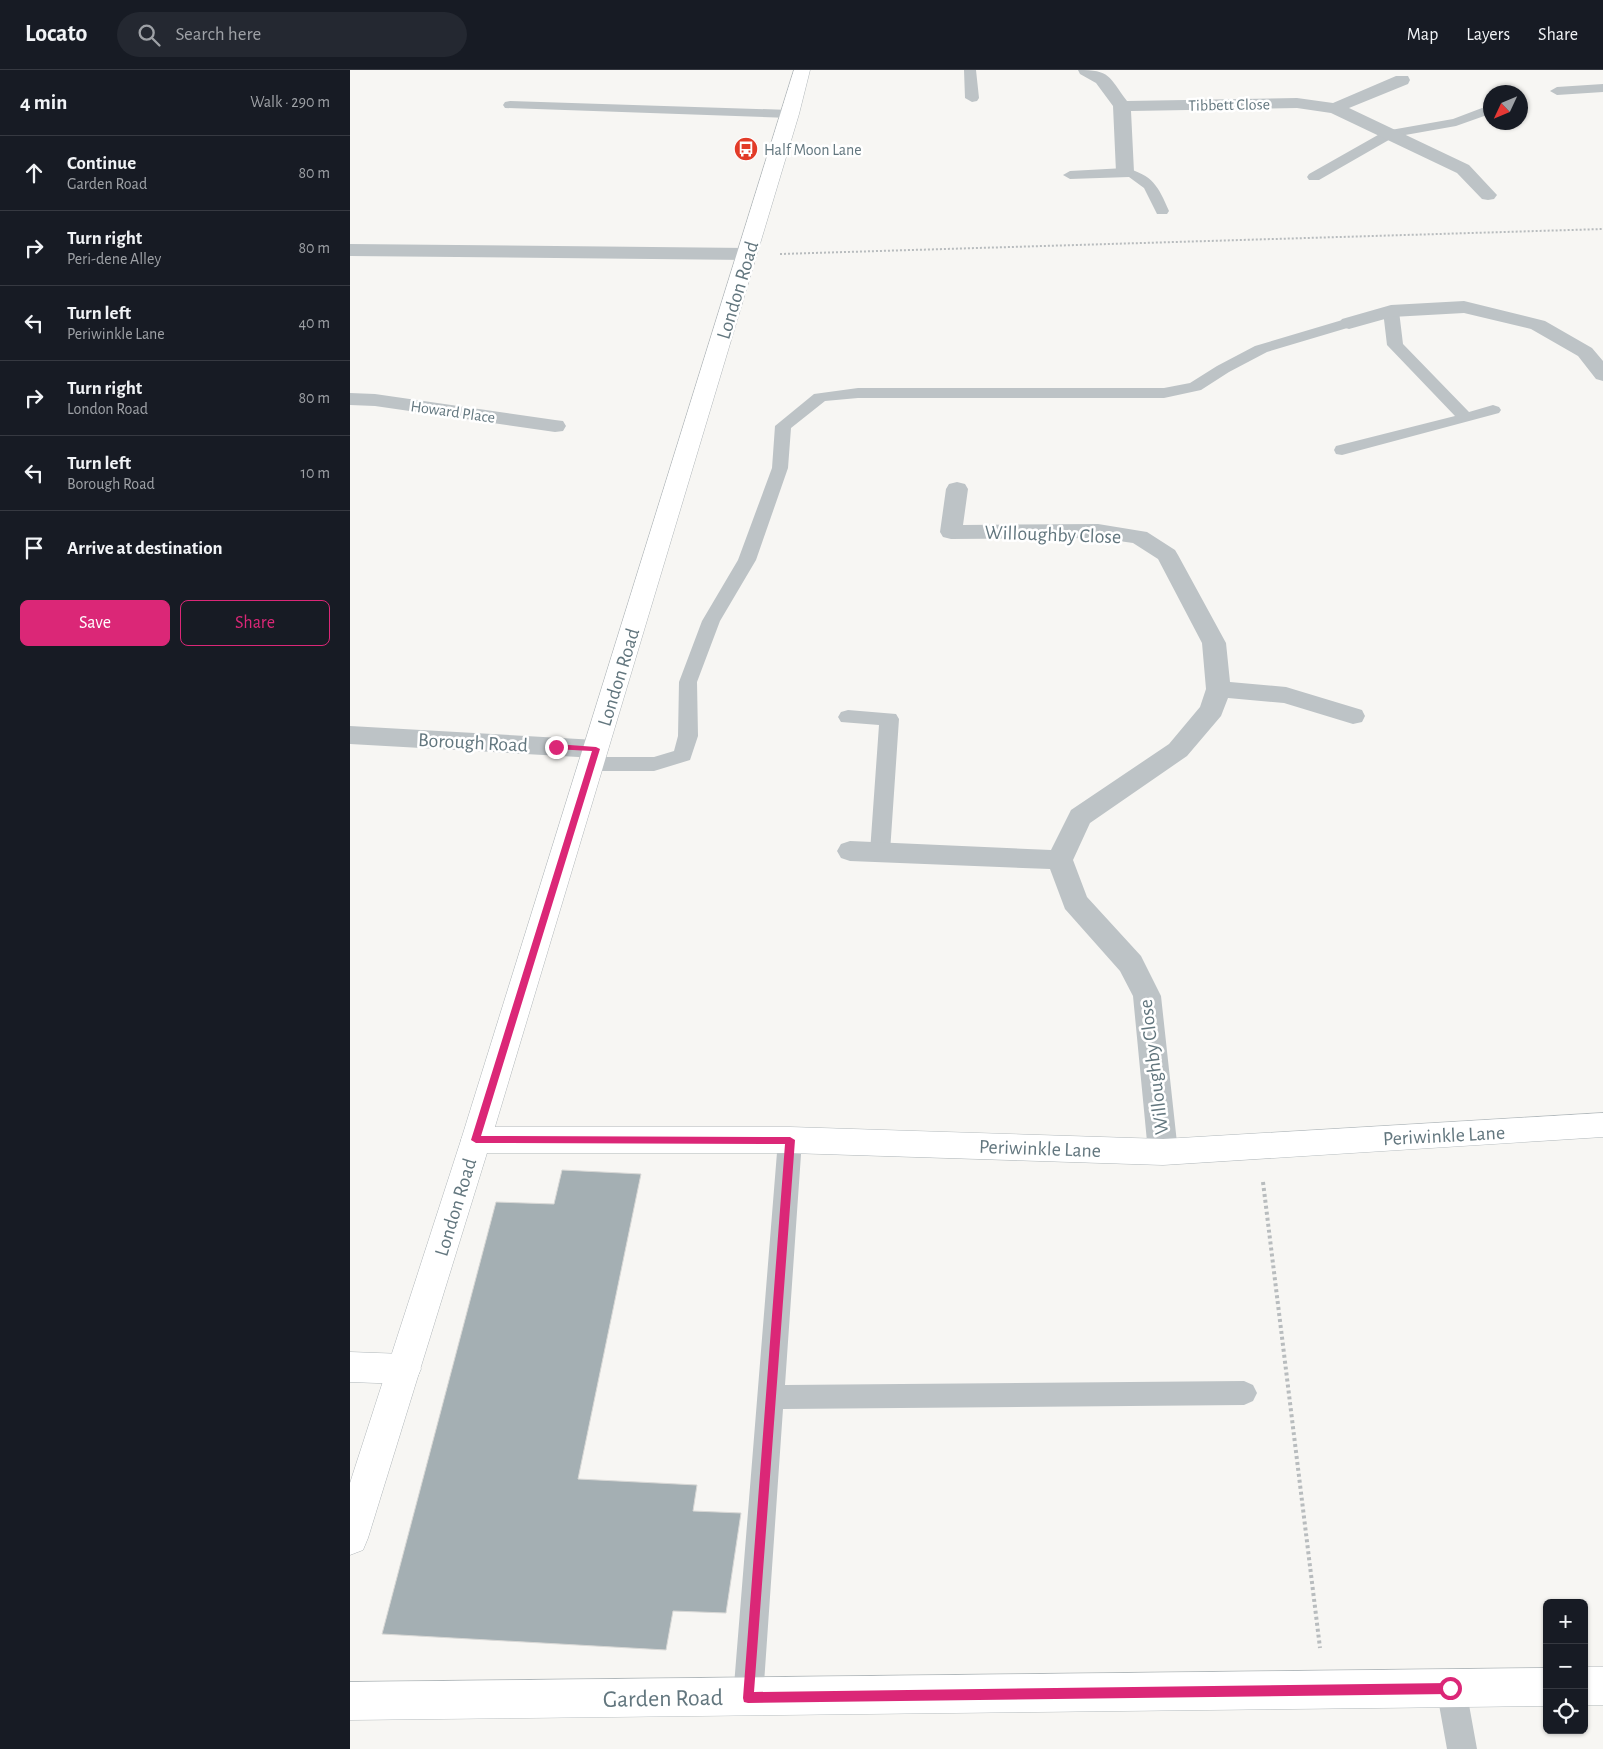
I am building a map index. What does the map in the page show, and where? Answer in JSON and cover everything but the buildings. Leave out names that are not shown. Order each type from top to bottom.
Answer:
[{"type":"main road","name":"London Road","points":[[350,1538],[476,1140],[594,756],[760,254],[790,114],[802,70]]},
{"type":"main road","name":"Periwinkle Lane","points":[[476,1140],[790,1140],[1162,1152],[1603,1125]]},
{"type":"main road","points":[[350,1367],[404,1369]]},
{"type":"main road","points":[[1588,1686],[1603,1686]]},
{"type":"main road","name":"Garden Road","points":[[350,1702],[1543,1687]]},
{"type":"street","points":[[1086,70],[1102,79],[1122,106],[1125,172]]},
{"type":"street","points":[[1335,108],[1402,80]]},
{"type":"street","name":"Tibbett Close","points":[[1122,106],[1297,103],[1335,108],[1463,169],[1488,196]]},
{"type":"street","points":[[350,250],[760,254]]},
{"type":"street","points":[[1349,323],[1391,311],[1464,307],[1538,325],[1585,352],[1603,375]]},
{"type":"street","name":"Howard Place","points":[[350,399],[375,400],[555,426]]},
{"type":"street","name":"Willoughby Close","points":[[957,489],[951,532],[1098,531],[1139,537],[1167,555],[1214,643],[1218,690],[1212,710],[1178,750],[1080,817],[1060,860],[1075,902],[1131,964],[1147,996],[1162,1152]]},
{"type":"street","points":[[1218,690],[1286,695],[1353,716]]},
{"type":"street","name":"Borough Road","points":[[350,735],[594,756]]},
{"type":"street","points":[[850,851],[1060,860]]},
{"type":"lane","points":[[970,70],[972,98]]},
{"type":"lane","points":[[1557,91],[1603,88]]},
{"type":"lane","points":[[510,105],[790,114]]},
{"type":"lane","points":[[1314,177],[1390,134],[1456,122],[1482,112]]},
{"type":"lane","points":[[1070,175],[1134,173],[1149,182],[1162,211]]},
{"type":"lane","points":[[1391,311],[1395,345],[1466,418]]},
{"type":"lane","points":[[594,756],[654,764],[683,755],[688,736],[688,682],[711,621],[748,560],[780,468],[784,426],[820,397],[858,393],[1164,393],[1196,387],[1261,349],[1349,323]]},
{"type":"lane","points":[[1342,450],[1493,410]]},
{"type":"lane","points":[[848,718],[889,719],[880,852]]},
{"type":"lane","points":[[748,1698],[790,1140]]},
{"type":"lane","points":[[772,1396],[1244,1393]]},
{"type":"lane","points":[[1450,1688],[1462,1749]]},
{"type":"path","points":[[760,254],[1603,228]]},
{"type":"path","points":[[1262,1174],[1320,1650]]},
{"type":"place","name":"Half Moon Lane","points":[[746,149]]},
{"type":"route","points":[[556,747],[596,749],[476,1140],[790,1140],[748,1698],[1450,1688]]}]
